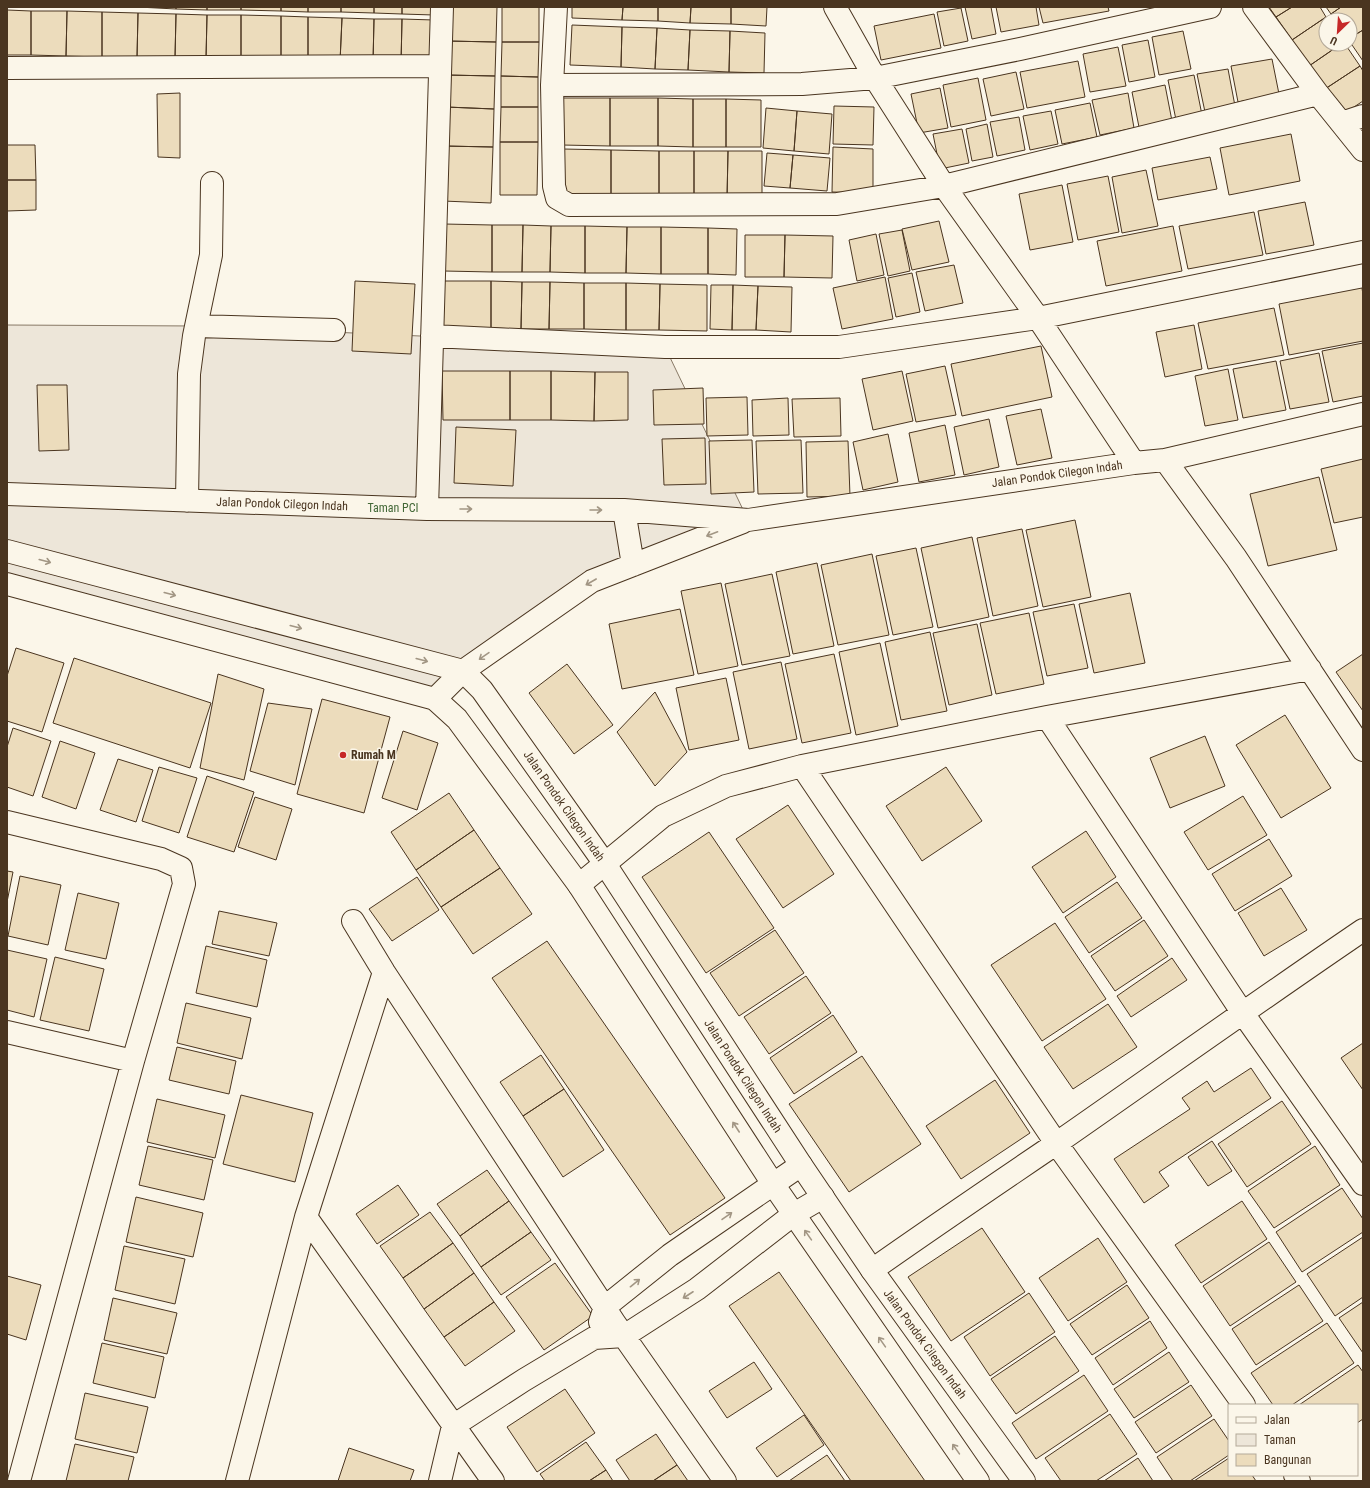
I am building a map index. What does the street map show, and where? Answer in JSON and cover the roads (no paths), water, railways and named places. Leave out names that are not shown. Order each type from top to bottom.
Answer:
[{"type":"street","points":[[427,509],[442,7]]},
{"type":"street","points":[[556,7],[552,85],[554,186],[557,198],[569,205],[837,204],[944,186],[1318,94]]},
{"type":"street","points":[[835,7],[875,78],[944,186],[1038,318],[1134,462]]},
{"type":"street","points":[[552,85],[802,84],[875,78],[1020,49],[1210,7]]},
{"type":"street","points":[[1254,7],[1318,94],[1363,150]]},
{"type":"street","points":[[7,68],[440,66]]},
{"type":"street","points":[[1342,123],[1363,116]]},
{"type":"street","points":[[187,501],[189,374],[196,326],[211,255],[212,183]]},
{"type":"street","points":[[432,336],[665,347],[840,347],[1038,318],[1363,252]]},
{"type":"street","points":[[196,326],[334,330]]},
{"type":"street","name":"Jalan Pondok Cilegon Indah","points":[[435,699],[463,671],[592,581],[748,520],[1134,462],[1165,460],[1363,414]]},
{"type":"street","points":[[1165,460],[1236,558],[1363,750]]},
{"type":"street","name":"Jalan Pondok Cilegon Indah","points":[[7,494],[427,509],[624,510],[748,520]]},
{"type":"street","points":[[624,510],[633,565]]},
{"type":"street","points":[[7,551],[463,671]]},
{"type":"street","points":[[7,584],[435,699],[457,719],[579,885],[773,1184],[978,1481]]},
{"type":"street","points":[[579,885],[663,816],[726,786],[802,766],[1047,717],[1310,669]]},
{"type":"street","name":"Jalan Pondok Cilegon Indah","points":[[463,671],[482,690],[605,864],[801,1165],[872,1270],[1024,1481]]},
{"type":"street","points":[[1047,717],[1242,1012],[1363,1184]]},
{"type":"street","points":[[802,766],[1056,1143],[1243,1404]]},
{"type":"street","points":[[7,822],[161,859],[181,868],[184,884],[15,1477]]},
{"type":"street","points":[[353,921],[384,972],[624,1336],[725,1481]]},
{"type":"street","points":[[872,1270],[1242,1012],[1363,930]]},
{"type":"street","points":[[237,1481],[306,1217],[384,972]]},
{"type":"street","points":[[7,1032],[133,1062]]},
{"type":"street","points":[[594,1338],[605,1307],[670,1255],[801,1165]]},
{"type":"street","points":[[440,1481],[453,1426],[524,1380],[594,1338],[624,1336],[697,1289],[794,1214],[823,1197]]},
{"type":"street","points":[[306,1217],[493,1481]]},
{"type":"place","name":"Rumah M","points":[[343,755]]},
{"type":"park label","name":"Taman PCI","points":[[393,508]]}]
